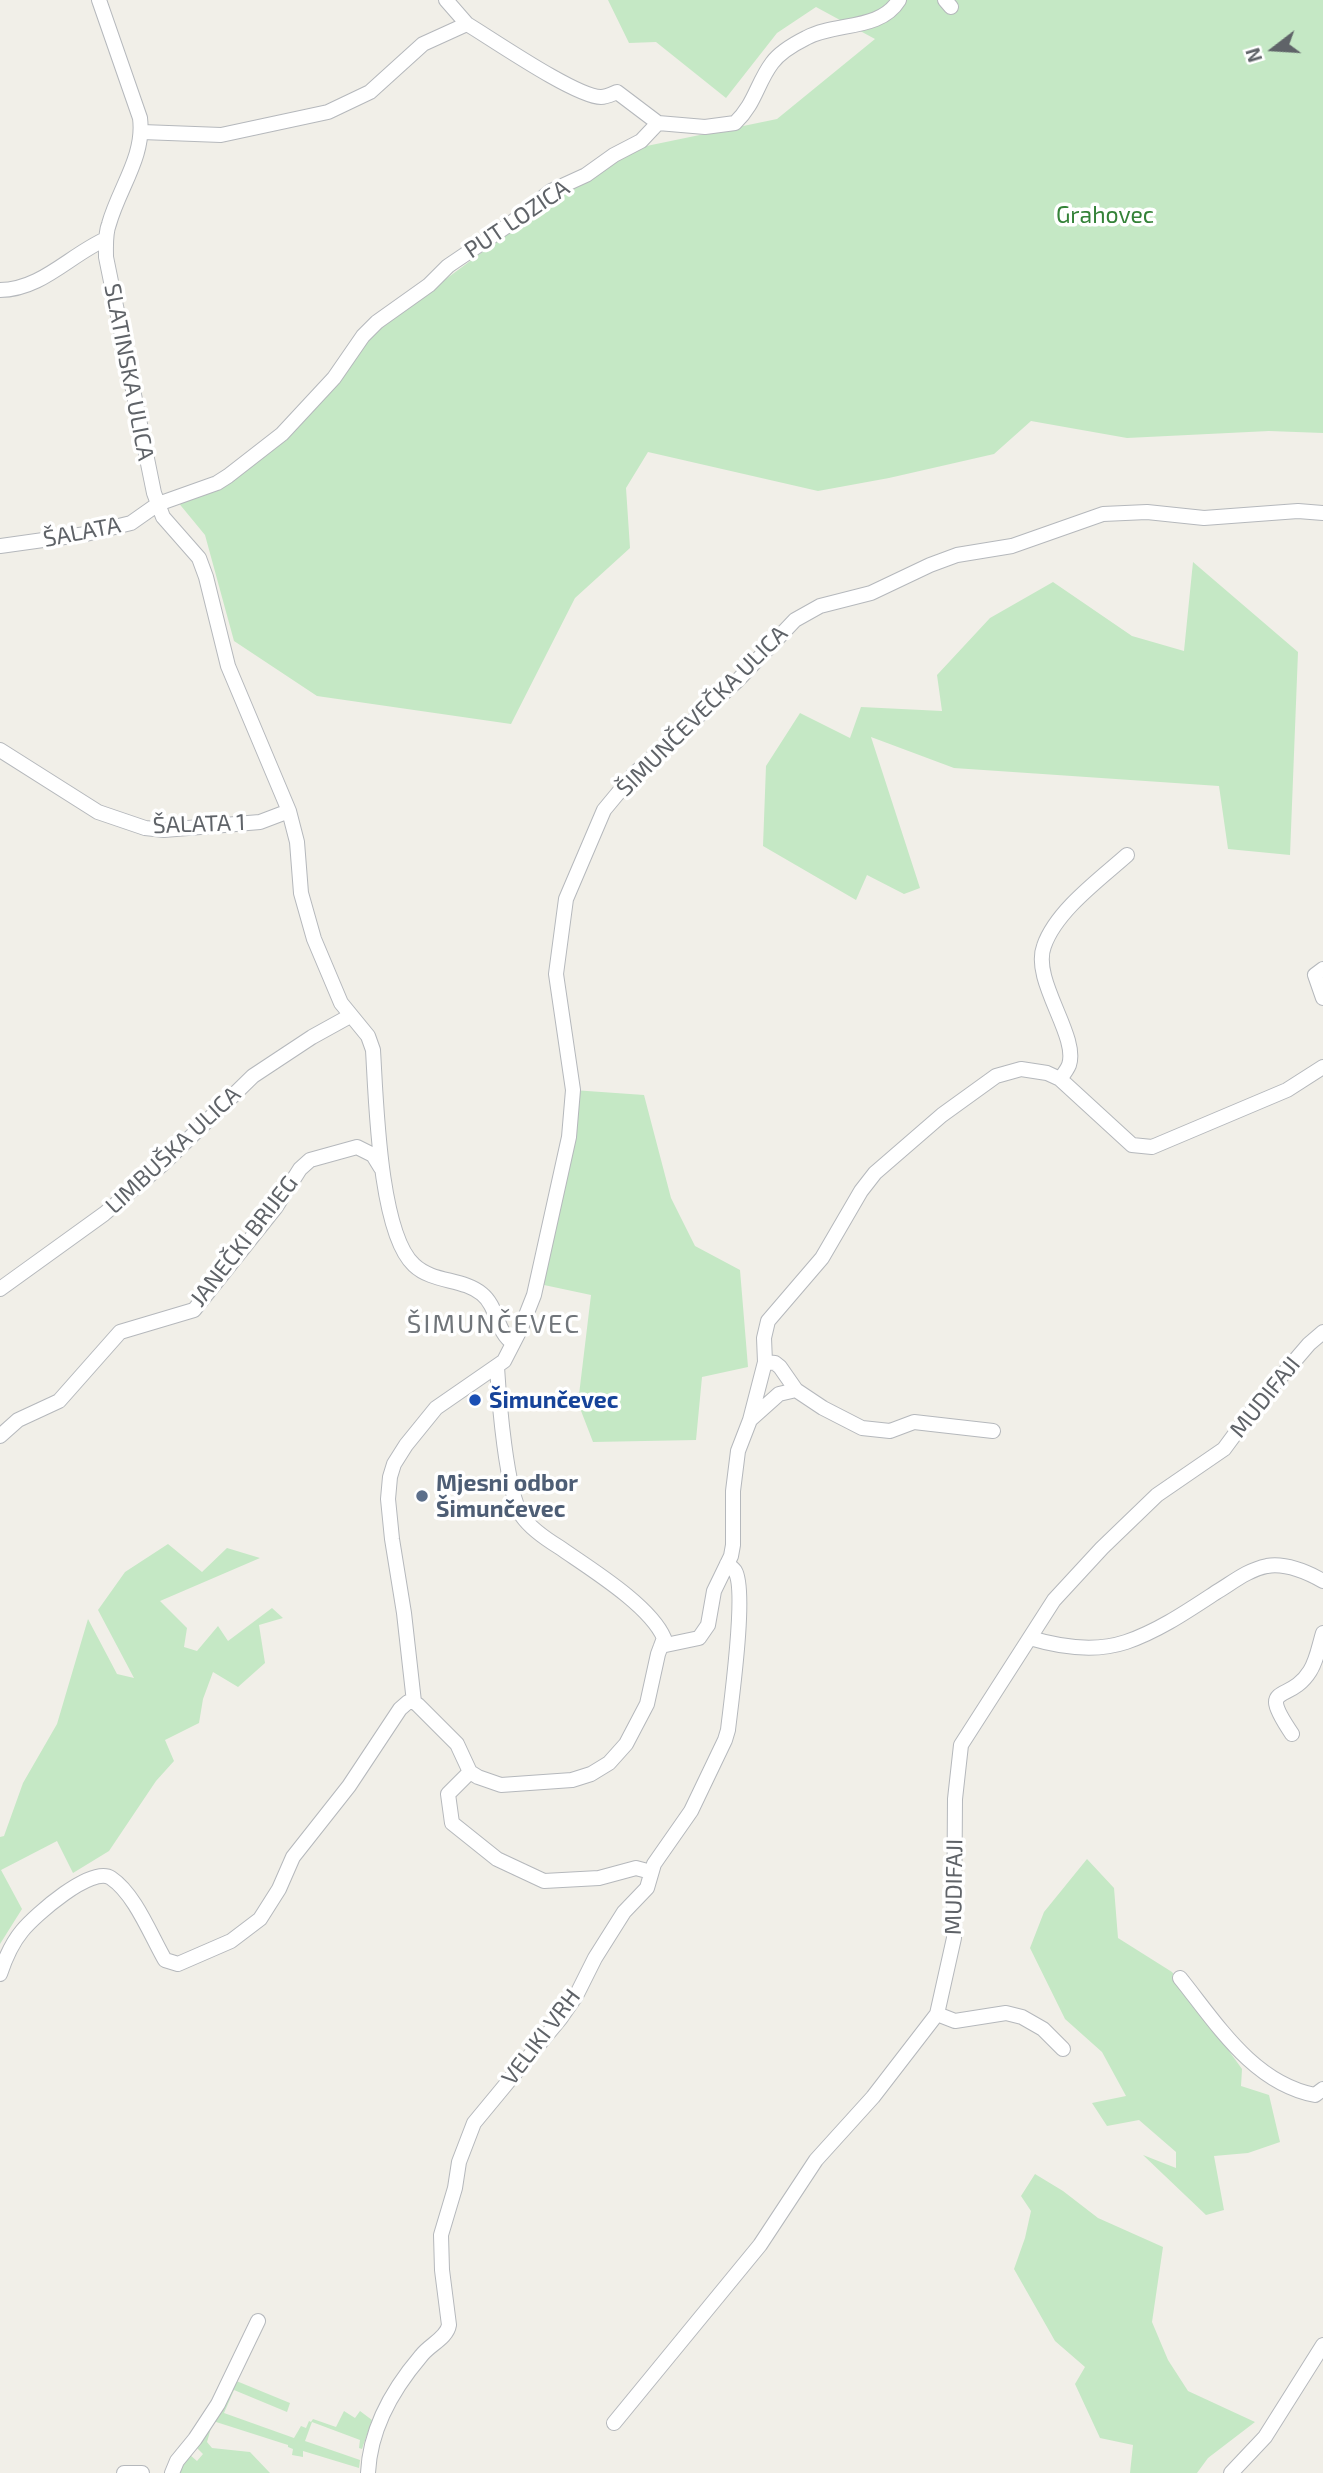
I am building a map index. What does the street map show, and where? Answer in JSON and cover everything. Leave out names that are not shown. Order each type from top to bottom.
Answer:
[{"type":"street","points":[[99,0],[140,118],[142,132],[221,135],[328,112],[370,92],[411,52],[423,44],[467,24]]},
{"type":"street","points":[[446,0],[467,24],[584,92],[601,97],[617,92],[658,123],[705,127],[735,122],[754,101],[773,61],[787,49],[824,30],[860,24],[886,15],[899,0]]},
{"type":"street","name":"PUT LOZICA","points":[[158,505],[217,483],[228,476],[282,433],[334,378],[363,336],[377,322],[551,191],[586,175],[614,155],[641,141],[658,123]]},
{"type":"street","name":"SLATINSKA ULICA","points":[[142,132],[138,151],[113,211],[106,239],[106,257],[139,429],[158,505]]},
{"type":"street","points":[[0,290],[36,282],[88,247],[106,239]]},
{"type":"street","points":[[158,505],[163,517],[199,558],[228,666],[289,811],[297,842],[301,893],[314,939],[341,1003],[368,1036],[373,1050],[381,1168],[401,1247],[412,1264],[427,1275],[469,1286],[480,1292],[495,1310],[504,1333],[513,1343]]},
{"type":"street","name":"ŠALATA","points":[[0,547],[86,534],[131,523],[158,505]]},
{"type":"street","name":"ŠIMUNČEVEČKA ULICA","points":[[414,1702],[392,1539],[388,1499],[390,1476],[406,1445],[436,1408],[504,1361],[534,1295],[569,1137],[573,1090],[555,974],[566,899],[604,810],[633,775],[738,680],[795,620],[820,607],[871,593],[957,555],[1012,545],[1103,514],[1147,512],[1204,518],[1298,511],[1323,513]]},
{"type":"street","name":"ŠALATA 1","points":[[0,750],[98,812],[145,828],[164,830],[260,822],[289,811]]},
{"type":"street","points":[[1060,1079],[1069,1066],[1070,1057],[1040,960],[1043,947],[1051,930],[1065,914],[1127,855]]},
{"type":"street","points":[[1323,969],[1315,975],[1323,999]]},
{"type":"street","name":"LIMBUŠKA ULICA","points":[[0,1289],[104,1214],[163,1164],[253,1076],[312,1037],[350,1016]]},
{"type":"street","points":[[661,1646],[699,1637],[708,1625],[714,1591],[731,1556],[735,1531],[733,1490],[738,1451],[751,1420],[765,1362],[764,1338],[768,1321],[822,1258],[861,1191],[875,1174],[942,1115],[996,1076],[1021,1069],[1047,1073],[1060,1079],[1132,1145],[1153,1147],[1287,1090],[1323,1067]]},
{"type":"street","points":[[357,1147],[378,1124]]},
{"type":"street","points":[[357,1147],[373,1155],[381,1168]]},
{"type":"street","name":"JANEČKI BRIJEG","points":[[0,1436],[18,1420],[59,1401],[120,1332],[194,1310],[276,1207],[300,1169],[310,1160],[357,1147]]},
{"type":"street","name":"MUDIFAJI","points":[[937,2014],[954,1938],[956,1799],[961,1745],[1054,1600],[1102,1548],[1157,1495],[1224,1449],[1255,1407],[1309,1344],[1323,1332]]},
{"type":"street","points":[[765,1362],[775,1363],[780,1367],[796,1390],[823,1408],[862,1428],[890,1431],[914,1422],[993,1431]]},
{"type":"street","points":[[0,1974],[5,1959],[22,1931],[51,1904],[87,1878],[102,1874],[111,1878],[130,1898],[165,1960],[178,1964],[231,1941],[260,1919],[279,1889],[293,1857],[349,1786],[400,1709],[408,1702],[414,1702],[457,1744],[470,1772],[501,1785],[572,1780],[591,1774],[609,1763],[626,1744],[647,1704],[664,1638],[660,1627],[636,1604],[546,1538],[522,1515],[511,1478],[501,1419],[497,1367]]},
{"type":"street","points":[[751,1420],[779,1394],[796,1390]]},
{"type":"street","name":"VELIKI VRH","points":[[368,2473],[377,2422],[422,2353],[448,2331],[441,2235],[455,2188],[459,2162],[474,2123],[560,2019],[624,1912],[647,1888],[654,1864],[691,1811],[728,1730],[738,1635],[736,1571],[727,1564]]},
{"type":"street","points":[[1030,1638],[1086,1648],[1123,1643],[1159,1629],[1245,1573],[1269,1566],[1298,1569],[1323,1581]]},
{"type":"street","points":[[1292,1734],[1278,1714],[1274,1702],[1276,1696],[1302,1681],[1310,1671],[1323,1633]]},
{"type":"street","points":[[470,1772],[448,1794],[452,1823],[497,1859],[544,1881],[599,1878],[636,1868],[651,1872]]},
{"type":"street","points":[[1180,1978],[1213,2023],[1239,2052],[1296,2091],[1315,2095],[1323,2089]]},
{"type":"street","points":[[614,2423],[760,2245],[816,2160],[873,2097],[937,2014],[955,2021],[1006,2013],[1022,2017],[1043,2029],[1063,2049]]},
{"type":"street","points":[[172,2473],[177,2461],[218,2404],[258,2321]]},
{"type":"street","points":[[1231,2473],[1265,2437],[1323,2344]]},
{"type":"street","points":[[124,2473],[142,2473]]},
{"type":"green space","name":"Grahovec","points":[[608,0],[1323,0],[1323,433],[1269,431],[1127,438],[1031,421],[994,454],[818,491],[648,452],[626,488],[630,548],[575,598],[511,724],[317,696],[234,641],[205,535],[177,501],[228,483],[369,336],[508,233],[522,216],[632,149],[777,119],[875,39],[816,7],[777,33],[726,98],[656,42],[629,43]]},
{"type":"green space","points":[[1193,562],[1298,652],[1290,855],[1228,849],[1219,786],[954,768],[871,737],[920,888],[904,894],[867,875],[856,900],[763,846],[766,766],[800,713],[850,738],[861,707],[942,711],[937,675],[990,618],[1053,582],[1132,636],[1184,651]]},
{"type":"green space","points":[[573,1090],[644,1095],[671,1198],[695,1246],[740,1270],[748,1367],[702,1377],[696,1440],[593,1442],[578,1403],[591,1295],[544,1285]]},
{"type":"green space","points":[[168,1544],[202,1572],[227,1548],[260,1558],[160,1601],[187,1628],[184,1647],[197,1651],[218,1626],[228,1641],[272,1608],[283,1618],[259,1625],[265,1663],[238,1687],[213,1672],[203,1699],[199,1723],[165,1740],[174,1761],[156,1781],[109,1851],[73,1873],[57,1841],[1,1870],[22,1909],[0,1944],[0,1837],[4,1836],[23,1783],[57,1724],[88,1619],[117,1674],[134,1678],[98,1610],[125,1572]]},
{"type":"green space","points":[[1087,1859],[1114,1888],[1118,1938],[1172,1972],[1242,2069],[1241,2086],[1269,2095],[1280,2142],[1248,2153],[1214,2156],[1224,2210],[1206,2215],[1143,2155],[1176,2168],[1176,2152],[1139,2120],[1107,2126],[1092,2103],[1126,2096],[1102,2052],[1065,2019],[1030,1948],[1044,1912]]},
{"type":"green space","points":[[1035,2174],[1098,2218],[1163,2247],[1152,2322],[1168,2360],[1188,2391],[1255,2422],[1208,2458],[1197,2473],[1130,2473],[1133,2445],[1100,2438],[1075,2384],[1085,2367],[1055,2341],[1014,2269],[1031,2211],[1021,2196]]},
{"type":"green space","points":[[234,2380],[290,2403],[287,2412],[234,2390],[224,2413],[294,2438],[301,2426],[306,2428],[313,2419],[336,2427],[344,2411],[355,2418],[360,2411],[372,2420],[362,2449],[359,2448],[360,2440],[312,2422],[305,2441],[360,2460],[359,2468],[303,2451],[303,2457],[292,2455],[293,2449],[288,2445],[213,2421],[207,2442],[212,2448],[250,2452],[270,2473],[178,2473],[181,2464],[190,2455],[197,2461],[203,2454],[196,2447]]},
{"type":"place","name":"Šimunčevec","points":[[475,1400]]},
{"type":"place","name":"Mjesni odbor Šimunčevec","points":[[422,1496]]},
{"type":"district","name":"ŠIMUNČEVEC","points":[[494,1324]]}]
